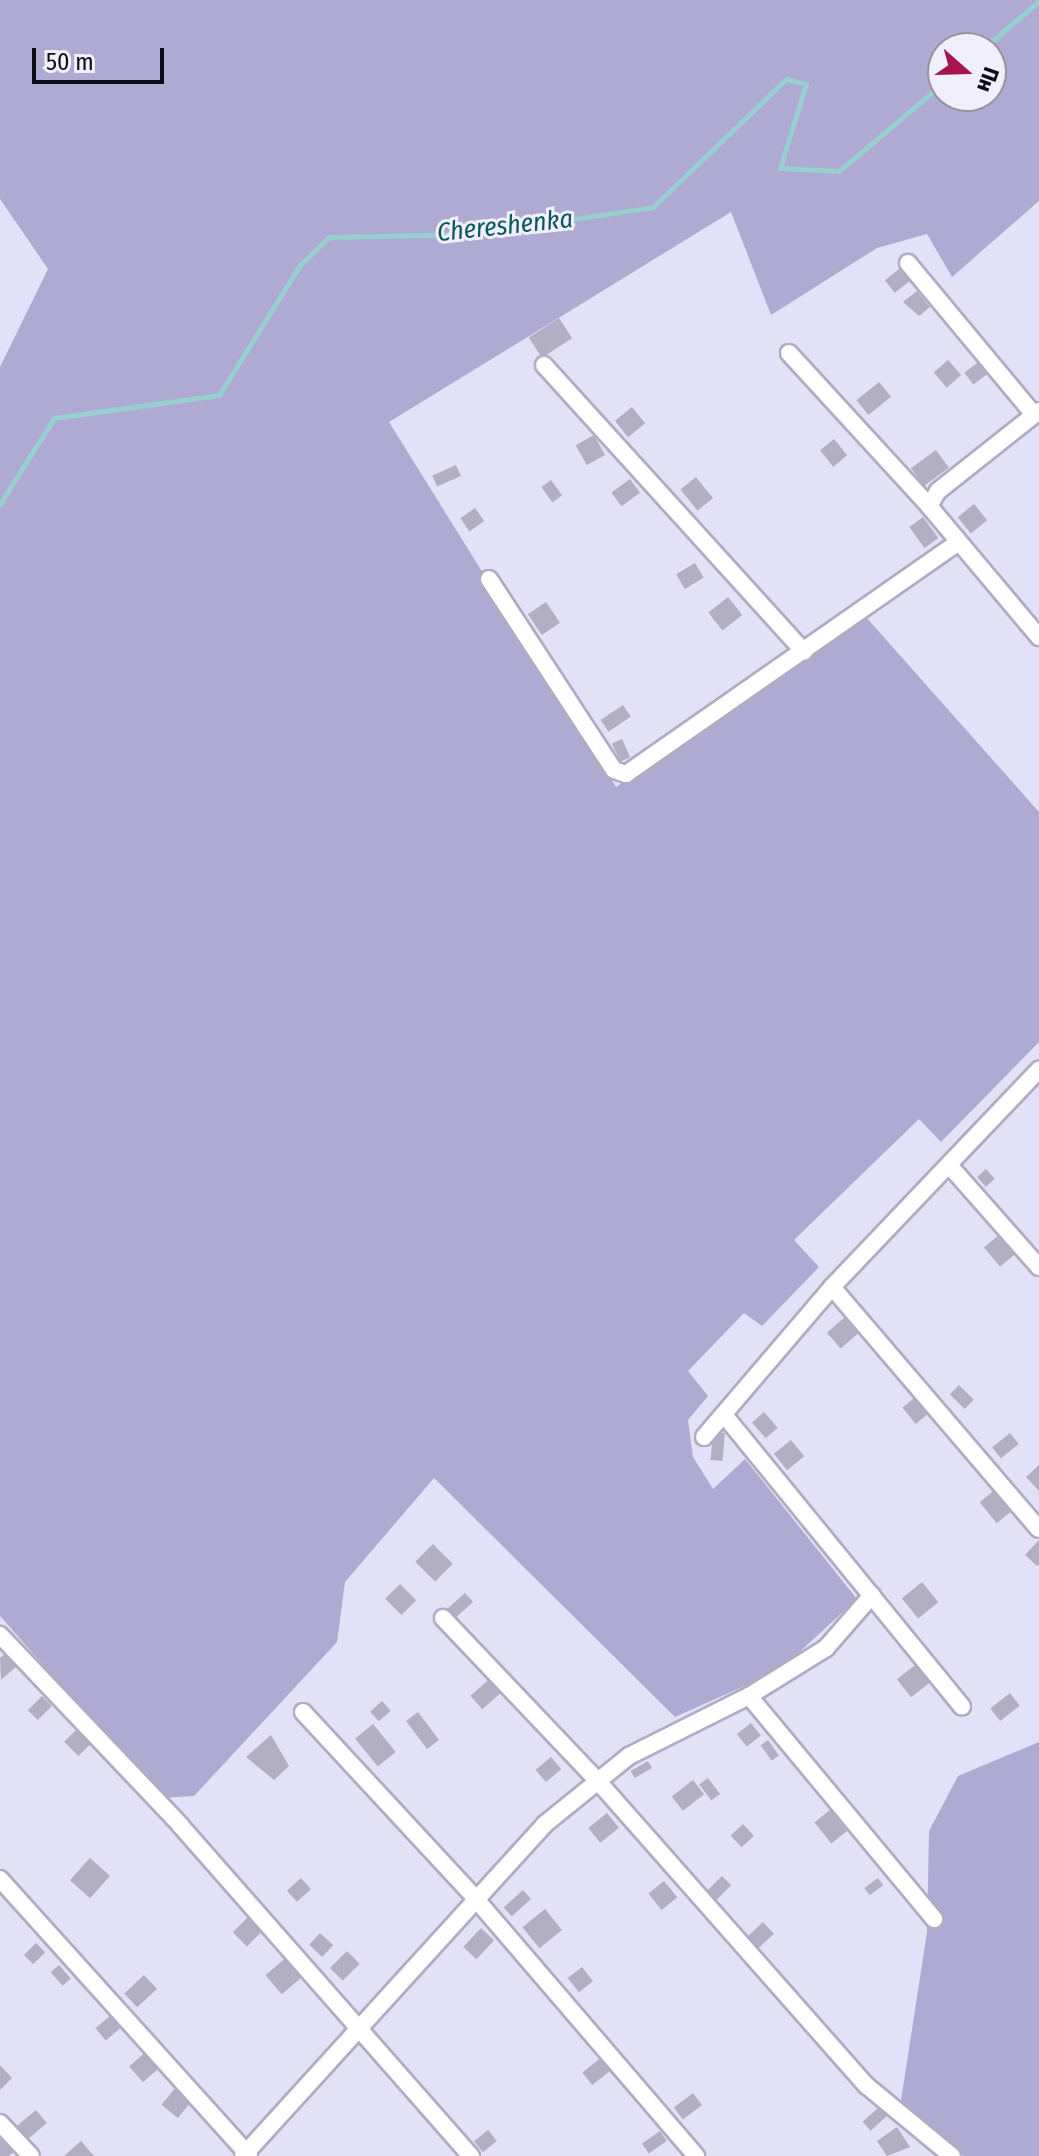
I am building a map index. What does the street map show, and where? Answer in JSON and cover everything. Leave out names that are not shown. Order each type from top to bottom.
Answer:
[{"type":"street","points":[[908,263],[1036,413],[938,491],[929,506]]},
{"type":"street","points":[[789,353],[929,506],[1039,637]]},
{"type":"street","points":[[544,365],[804,652]]},
{"type":"street","points":[[489,579],[620,774],[634,771],[957,543]]},
{"type":"street","points":[[704,1437],[832,1287],[1039,1070]]},
{"type":"street","points":[[949,1165],[1039,1267]]},
{"type":"street","points":[[832,1287],[1039,1529]]},
{"type":"street","points":[[725,1416],[962,1707]]},
{"type":"street","points":[[0,1879],[246,2155],[363,2031],[475,1898],[596,1779],[749,1696],[826,1648],[872,1595]]},
{"type":"street","points":[[443,1618],[596,1779],[867,2086],[952,2156]]},
{"type":"street","points":[[0,1635],[363,2031],[471,2156]]},
{"type":"street","points":[[749,1696],[934,1919]]},
{"type":"street","points":[[303,1712],[475,1898],[696,2156]]},
{"type":"street","points":[[0,2123],[31,2156]]},
{"type":"shaded area","points":[[0,0],[1039,0],[1039,201],[952,277],[927,234],[877,248],[771,315],[731,212],[389,422],[616,787],[865,616],[1039,812],[1039,1042],[941,1142],[919,1119],[794,1240],[819,1267],[762,1326],[744,1313],[688,1371],[708,1396],[688,1420],[693,1457],[713,1489],[745,1459],[857,1599],[780,1670],[675,1717],[434,1478],[345,1582],[337,1642],[194,1796],[160,1798],[0,1616],[0,367],[48,269],[0,199]]},
{"type":"shaded area","points":[[1039,1742],[1039,2156],[964,2156],[900,2107],[927,1932],[929,1831],[958,1776]]},
{"type":"building","points":[[903,266],[913,279],[895,293],[885,280]]},
{"type":"building","points":[[917,291],[930,307],[919,316],[903,302]]},
{"type":"building","points":[[559,318],[572,338],[542,358],[529,338]]},
{"type":"building","points":[[948,360],[961,375],[947,388],[934,372]]},
{"type":"building","points":[[981,360],[990,372],[973,385],[964,373]]},
{"type":"building","points":[[879,382],[891,397],[868,415],[856,400]]},
{"type":"building","points":[[632,407],[645,423],[628,437],[615,421]]},
{"type":"building","points":[[594,435],[605,455],[587,465],[576,445]]},
{"type":"building","points":[[834,439],[847,455],[833,467],[820,450]]},
{"type":"building","points":[[936,450],[949,468],[924,486],[911,468]]},
{"type":"building","points":[[456,465],[461,476],[437,487],[432,476]]},
{"type":"building","points":[[696,477],[713,498],[697,511],[680,490]]},
{"type":"building","points":[[630,479],[640,493],[621,506],[611,493]]},
{"type":"building","points":[[551,480],[562,495],[552,502],[541,487]]},
{"type":"building","points":[[974,504],[987,520],[971,534],[958,517]]},
{"type":"building","points":[[475,508],[484,521],[469,531],[460,518]]},
{"type":"building","points":[[923,517],[938,538],[925,548],[909,527]]},
{"type":"building","points":[[695,563],[704,578],[685,589],[676,574]]},
{"type":"building","points":[[728,597],[742,615],[722,631],[708,612]]},
{"type":"building","points":[[546,602],[560,623],[542,635],[528,614]]},
{"type":"building","points":[[623,705],[631,717],[608,732],[601,720]]},
{"type":"building","points":[[622,739],[630,757],[620,762],[612,743]]},
{"type":"building","points":[[986,1169],[995,1179],[986,1187],[977,1177]]},
{"type":"building","points":[[1000,1234],[1016,1253],[1000,1267],[984,1247]]},
{"type":"building","points":[[845,1317],[859,1333],[841,1349],[827,1333]]},
{"type":"building","points":[[959,1385],[974,1400],[965,1409],[950,1394]]},
{"type":"building","points":[[918,1395],[931,1411],[916,1424],[902,1408]]},
{"type":"building","points":[[764,1412],[778,1428],[766,1438],[752,1422]]},
{"type":"building","points":[[713,1432],[725,1433],[723,1461],[711,1460]]},
{"type":"building","points":[[1010,1433],[1019,1444],[1001,1458],[992,1447]]},
{"type":"building","points":[[791,1440],[804,1456],[787,1470],[774,1454]]},
{"type":"building","points":[[1039,1465],[1039,1491],[1026,1477]]},
{"type":"building","points":[[996,1489],[1013,1510],[997,1523],[980,1502]]},
{"type":"building","points":[[1039,1540],[1039,1564],[1037,1566],[1025,1555]]},
{"type":"building","points":[[433,1544],[453,1564],[435,1581],[415,1562]]},
{"type":"building","points":[[922,1582],[938,1602],[918,1619],[902,1598]]},
{"type":"building","points":[[400,1584],[416,1600],[401,1615],[385,1599]]},
{"type":"building","points":[[465,1593],[473,1602],[454,1619],[446,1610]]},
{"type":"building","points":[[6,1653],[17,1666],[1,1680],[0,1658]]},
{"type":"building","points":[[919,1662],[933,1680],[911,1697],[897,1679]]},
{"type":"building","points":[[493,1676],[505,1690],[482,1709],[470,1696]]},
{"type":"building","points":[[1010,1693],[1020,1706],[1000,1721],[990,1708]]},
{"type":"building","points":[[42,1696],[52,1706],[38,1720],[28,1710]]},
{"type":"building","points":[[382,1701],[391,1711],[379,1721],[370,1712]]},
{"type":"building","points":[[418,1712],[439,1740],[427,1749],[406,1721]]},
{"type":"building","points":[[751,1723],[761,1736],[747,1747],[737,1734]]},
{"type":"building","points":[[373,1724],[396,1752],[378,1766],[355,1738]]},
{"type":"building","points":[[79,1727],[93,1741],[78,1756],[64,1742]]},
{"type":"building","points":[[271,1735],[289,1766],[274,1780],[246,1757]]},
{"type":"building","points":[[768,1740],[779,1756],[772,1761],[761,1745]]},
{"type":"building","points":[[551,1757],[561,1769],[546,1782],[536,1770]]},
{"type":"building","points":[[648,1761],[652,1768],[635,1778],[631,1771]]},
{"type":"building","points":[[708,1778],[720,1794],[711,1801],[699,1785]]},
{"type":"building","points":[[693,1780],[704,1794],[683,1811],[672,1797]]},
{"type":"building","points":[[830,1810],[847,1831],[831,1844],[814,1823]]},
{"type":"building","points":[[607,1813],[619,1828],[600,1843],[588,1828]]},
{"type":"building","points":[[743,1824],[754,1836],[741,1847],[731,1836]]},
{"type":"building","points":[[90,1858],[110,1876],[90,1898],[70,1880]]},
{"type":"building","points":[[722,1876],[731,1885],[715,1901],[706,1892]]},
{"type":"building","points":[[301,1878],[311,1889],[297,1902],[287,1891]]},
{"type":"building","points":[[878,1878],[883,1885],[870,1895],[864,1888]]},
{"type":"building","points":[[664,1881],[677,1897],[662,1910],[648,1894]]},
{"type":"building","points":[[523,1890],[531,1899],[512,1916],[504,1907]]},
{"type":"building","points":[[545,1909],[562,1930],[539,1948],[522,1927]]},
{"type":"building","points":[[249,1916],[263,1930],[247,1946],[233,1932]]},
{"type":"building","points":[[763,1922],[774,1934],[757,1949],[746,1938]]},
{"type":"building","points":[[481,1928],[494,1940],[476,1959],[463,1947]]},
{"type":"building","points":[[320,1933],[333,1945],[322,1957],[309,1945]]},
{"type":"building","points":[[36,1943],[45,1952],[33,1964],[24,1955]]},
{"type":"building","points":[[347,1951],[360,1964],[343,1981],[330,1968]]},
{"type":"building","points":[[287,1957],[303,1976],[282,1994],[266,1975]]},
{"type":"building","points":[[59,1965],[71,1979],[63,1986],[51,1972]]},
{"type":"building","points":[[582,1967],[593,1981],[579,1992],[568,1978]]},
{"type":"building","points":[[144,1975],[157,1989],[137,2007],[124,1993]]},
{"type":"building","points":[[110,2016],[120,2028],[106,2040],[95,2028]]},
{"type":"building","points":[[148,2050],[162,2066],[143,2082],[129,2066]]},
{"type":"building","points":[[602,2057],[612,2070],[592,2085],[582,2072]]},
{"type":"building","points":[[0,2065],[12,2078],[0,2090]]},
{"type":"building","points":[[176,2087],[192,2100],[178,2118],[162,2105]]},
{"type":"building","points":[[693,2093],[702,2105],[683,2119],[674,2107]]},
{"type":"building","points":[[879,2107],[887,2116],[871,2131],[863,2122]]},
{"type":"building","points":[[36,2110],[47,2123],[26,2140],[15,2127]]},
{"type":"building","points":[[897,2127],[910,2147],[887,2156],[877,2141]]},
{"type":"building","points":[[488,2130],[497,2141],[483,2152],[474,2141]]},
{"type":"building","points":[[660,2131],[667,2141],[649,2153],[642,2144]]},
{"type":"building","points":[[0,2136],[14,2152],[9,2156],[0,2156]]},
{"type":"building","points":[[81,2141],[94,2156],[64,2156]]},
{"type":"waterway","name":"Chereshenka","points":[[1003,32],[1039,1]]},
{"type":"waterway","name":"Chereshenka","points":[[0,504],[54,418],[219,395],[300,265],[329,237],[473,234],[653,207],[786,79],[806,84],[780,168],[839,171],[927,97]]}]
